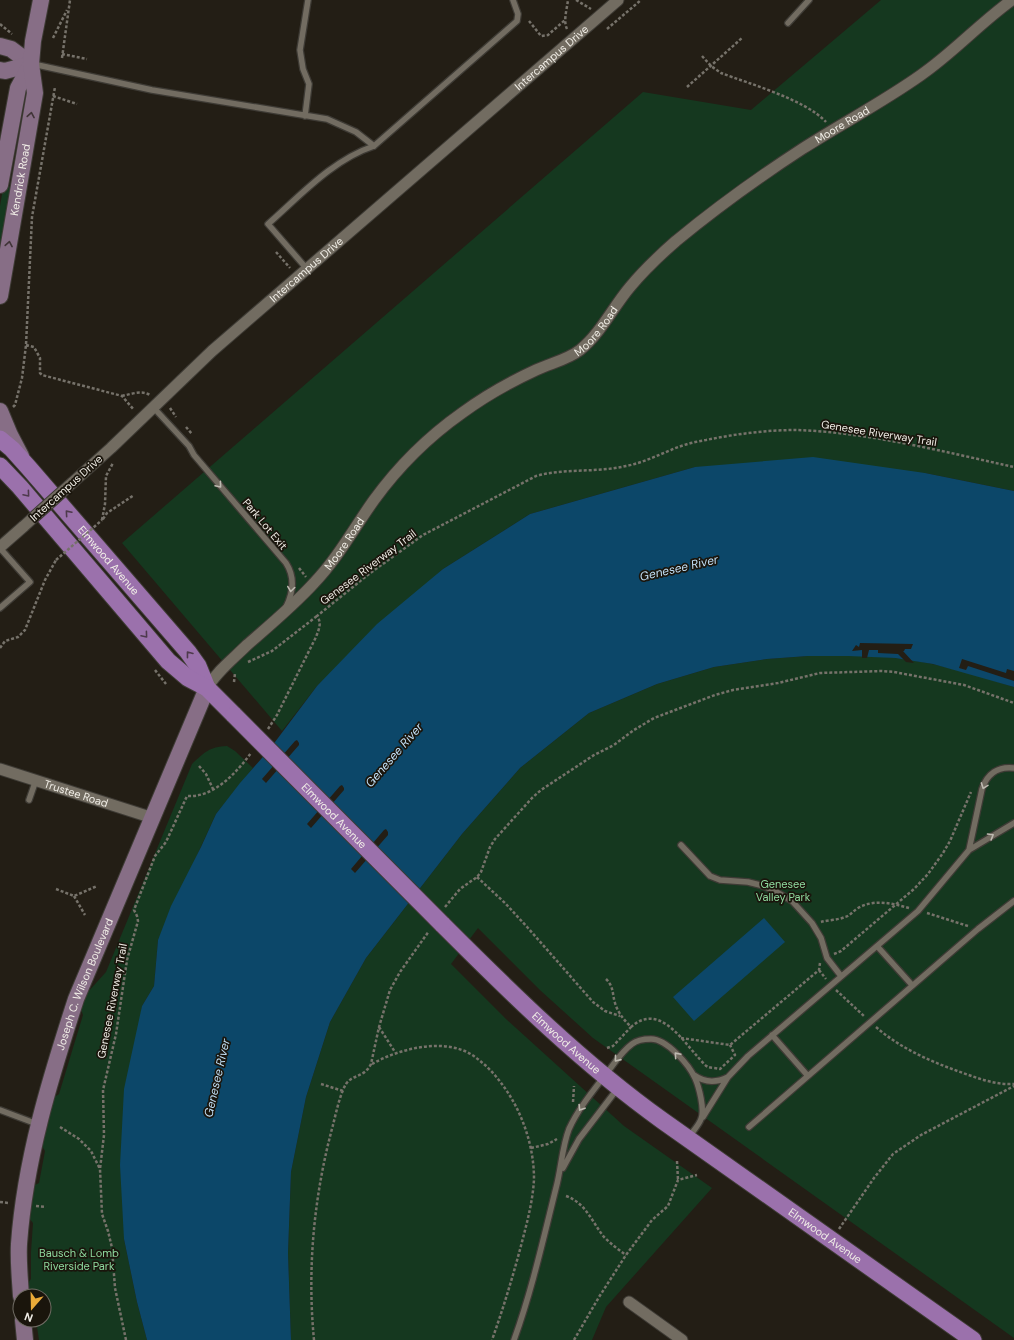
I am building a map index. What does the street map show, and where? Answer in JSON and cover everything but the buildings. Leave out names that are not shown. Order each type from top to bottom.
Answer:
[{"type":"main road","name":"Elmwood Avenue","points":[[0,439],[12,449],[29,468],[188,652],[200,670],[207,688]]},
{"type":"main road","name":"Elmwood Avenue","points":[[0,466],[20,487],[168,661],[188,678],[207,688],[440,919],[534,1015],[618,1088],[973,1340]]},
{"type":"street","name":"Kendrick Road","points":[[0,296],[35,93],[31,64],[33,41],[41,0]]},
{"type":"street","name":"Intercampus Drive","points":[[0,547],[111,448],[152,402],[618,0]]},
{"type":"street","name":"Moore Road","points":[[207,688],[221,669],[282,615],[321,576],[387,483],[429,440],[460,414],[494,392],[539,369],[562,361],[578,351],[591,339],[630,287],[664,252],[691,229],[789,158],[924,73],[1012,0]]},
{"type":"street","points":[[0,46],[11,49],[31,64]]},
{"type":"street","name":"Kendrick Road","points":[[0,185],[18,88],[31,64]]},
{"type":"street","points":[[0,70],[5,71],[31,64]]},
{"type":"street","points":[[6,409],[10,435],[29,468]]},
{"type":"street","name":"Joseph C. Wilson Boulevard","points":[[21,1288],[19,1246],[23,1204],[28,1173],[39,1125],[57,1058],[76,999],[207,688]]},
{"type":"street","name":"Trustee Road","points":[[0,769],[153,818]]},
{"type":"street","points":[[629,1302],[682,1340]]},
{"type":"street","points":[[23,1328],[25,1340]]},
{"type":"lane","points":[[305,116],[309,84],[303,69],[300,50],[308,0]]},
{"type":"lane","points":[[308,269],[268,224],[330,170],[360,151],[374,146],[517,22],[518,14],[513,0]]},
{"type":"lane","points":[[788,23],[809,0]]},
{"type":"lane","points":[[31,64],[152,90],[327,119],[356,132],[374,146]]},
{"type":"lane","name":"Park Lot Exit","points":[[152,402],[289,569],[292,583],[290,599],[282,615]]},
{"type":"lane","points":[[0,547],[30,582],[0,608]]},
{"type":"lane","points":[[969,850],[982,789],[986,780],[992,773],[1000,768],[1014,768]]},
{"type":"lane","points":[[29,800],[36,780]]},
{"type":"lane","points":[[688,1139],[728,1077],[748,1056],[918,911],[969,850],[1014,823]]},
{"type":"lane","points":[[681,846],[710,876],[720,880],[748,882],[773,890],[792,902],[812,923],[821,938],[827,958],[841,976]]},
{"type":"lane","points":[[749,1127],[912,985],[978,929],[1014,901]]},
{"type":"lane","points":[[877,946],[912,985]]},
{"type":"lane","points":[[772,1035],[808,1076]]},
{"type":"lane","points":[[514,1340],[536,1272],[569,1130],[589,1096],[604,1076],[626,1049],[639,1040],[653,1039],[668,1045],[698,1078],[708,1082],[718,1081],[728,1077]]},
{"type":"lane","points":[[691,1071],[698,1087],[702,1105],[701,1119]]},
{"type":"lane","points":[[560,1174],[579,1139],[618,1088]]},
{"type":"lane","points":[[0,1110],[39,1125]]},
{"type":"path","points":[[62,58],[70,0]]},
{"type":"path","points":[[568,0],[565,27],[569,33]]},
{"type":"path","points":[[576,0],[600,15]]},
{"type":"path","points":[[607,29],[640,0]]},
{"type":"path","points":[[53,38],[68,8]]},
{"type":"path","points":[[529,21],[541,36],[548,36],[565,20]]},
{"type":"path","points":[[0,24],[13,34]]},
{"type":"path","points":[[687,87],[742,38]]},
{"type":"path","points":[[62,54],[87,59]]},
{"type":"path","points":[[702,56],[711,66],[721,73],[799,104],[823,118],[832,130]]},
{"type":"path","points":[[6,409],[15,405],[22,378],[26,345],[32,217],[56,87]]},
{"type":"path","points":[[54,96],[77,104]]},
{"type":"path","points":[[276,252],[292,270]]},
{"type":"path","points":[[26,345],[34,347],[40,358],[40,373],[42,375],[122,396],[141,392],[147,393],[152,402]]},
{"type":"path","points":[[122,396],[136,412]]},
{"type":"path","points":[[170,408],[176,417]]},
{"type":"path","name":"Genesee Riverway Trail","points":[[265,734],[278,715],[316,636],[320,626],[317,616],[375,570],[424,535],[526,481],[546,473],[612,469],[640,462],[672,449],[706,440],[760,432],[796,430],[834,433],[876,439],[1014,467]]},
{"type":"path","points":[[102,520],[105,504],[106,476],[117,458]]},
{"type":"path","points":[[0,648],[5,641],[18,637],[25,630],[45,580],[56,560],[102,520],[107,513],[134,495]]},
{"type":"path","points":[[246,662],[272,651],[317,616]]},
{"type":"path","points":[[234,682],[234,674],[236,670]]},
{"type":"path","points":[[314,1340],[312,1319],[312,1260],[315,1216],[326,1150],[343,1091],[346,1084],[368,1070],[371,1064],[379,1027],[395,980],[460,889],[477,877],[481,872],[495,838],[541,790],[594,755],[614,746],[634,730],[654,718],[715,695],[820,673],[894,672],[964,685],[1014,703]]},
{"type":"path","name":"Genesee Riverway Trail","points":[[126,1340],[115,1288],[112,1248],[102,1214],[100,1169],[104,1135],[102,1090],[116,1034],[127,960],[138,921],[138,916],[134,910],[155,856],[166,842],[187,796],[194,796],[225,783],[238,771],[252,751]]},
{"type":"path","points":[[199,766],[206,774],[213,789]]},
{"type":"path","points":[[681,1038],[730,1045],[819,970],[821,960],[841,951],[921,882],[943,853],[956,830],[972,789]]},
{"type":"path","points":[[477,877],[505,903],[593,1002],[605,1011],[620,1016]]},
{"type":"path","points":[[74,896],[98,886]]},
{"type":"path","points":[[56,889],[74,896],[85,916]]},
{"type":"path","points":[[812,923],[846,917],[865,904],[884,902],[896,904],[978,929]]},
{"type":"path","points":[[819,970],[846,1000],[870,1022],[897,1043],[930,1061],[992,1083],[1014,1085]]},
{"type":"path","points":[[606,979],[612,984],[615,1002],[620,1016],[631,1028]]},
{"type":"path","points":[[607,1048],[613,1046],[636,1023],[643,1020],[656,1019],[667,1024],[707,1067],[720,1069],[735,1055],[730,1045]]},
{"type":"path","points":[[379,1027],[395,1052]]},
{"type":"path","points":[[371,1064],[395,1052],[421,1047],[448,1047],[462,1050],[475,1056],[494,1074],[507,1091],[521,1119],[531,1148],[534,1179],[531,1205],[511,1282],[492,1340]]},
{"type":"path","points":[[320,1084],[343,1091]]},
{"type":"path","points":[[832,1240],[874,1178],[893,1154],[921,1135],[1014,1085]]},
{"type":"path","points":[[571,1107],[574,1099],[574,1086]]},
{"type":"path","points":[[60,1127],[79,1139],[91,1151],[100,1169]]},
{"type":"path","points":[[531,1148],[553,1142],[557,1139],[559,1134]]},
{"type":"path","points":[[574,1340],[626,1255],[652,1220],[668,1206],[678,1180],[677,1162]]},
{"type":"path","points":[[678,1180],[696,1176]]},
{"type":"path","points":[[566,1196],[573,1198],[580,1203],[605,1238],[626,1255]]},
{"type":"green space","points":[[881,0],[1014,0],[1014,491],[925,473],[695,467],[530,514],[443,569],[317,686],[282,731],[122,543],[643,92],[751,110]]},
{"type":"green space","points":[[15,118],[20,120],[10,175],[9,183],[11,196],[0,270],[0,206]]},
{"type":"green space","name":"Genesee Valley Park","points":[[808,656],[873,656],[910,660],[955,670],[1014,687],[1014,1338],[593,1038],[541,991],[478,928],[451,964],[506,1019],[624,1126],[712,1188],[606,1307],[592,1340],[291,1340],[288,1253],[291,1172],[306,1097],[330,1022],[366,958],[462,834],[520,768],[589,713],[657,684],[714,667],[767,659]]},
{"type":"green space","name":"Bausch & Lomb Riverside Park","points":[[227,746],[235,751],[253,768],[216,814],[158,940],[154,986],[142,1006],[124,1239],[137,1302],[147,1340],[39,1340],[37,1328],[52,1328],[52,1288],[27,1288],[27,1284],[31,1279],[33,1223],[29,1218],[33,1186],[39,1183],[45,1151],[42,1146],[53,1098],[59,1094],[83,1015],[81,1009],[87,993],[106,972],[192,764],[200,756],[211,749]]},
{"type":"water","name":"Genesee River","points":[[813,457],[925,473],[1014,491],[1014,687],[933,664],[895,658],[808,656],[767,659],[714,667],[657,684],[589,713],[520,768],[462,834],[366,958],[330,1022],[306,1097],[291,1172],[288,1253],[291,1340],[147,1340],[137,1302],[124,1239],[120,1165],[124,1089],[142,1006],[154,986],[158,940],[171,906],[216,814],[240,783],[269,750],[317,686],[377,624],[443,569],[530,514],[695,467]],"holes":[[[297,740],[299,745],[266,783],[262,779]],[[342,785],[344,790],[311,828],[307,824]],[[386,829],[388,835],[355,873],[351,869]]]},
{"type":"water","points":[[764,918],[785,942],[694,1021],[673,997]]},
{"type":"pier","points":[[860,643],[913,644],[911,649],[905,649],[903,651],[914,663],[906,662],[898,654],[878,653],[878,650],[869,650],[867,658],[862,658],[862,650],[852,651],[856,645],[859,647]]},
{"type":"pier","points":[[962,659],[1006,673],[1007,669],[1014,671],[1014,681],[968,666],[966,670],[959,668]]}]
